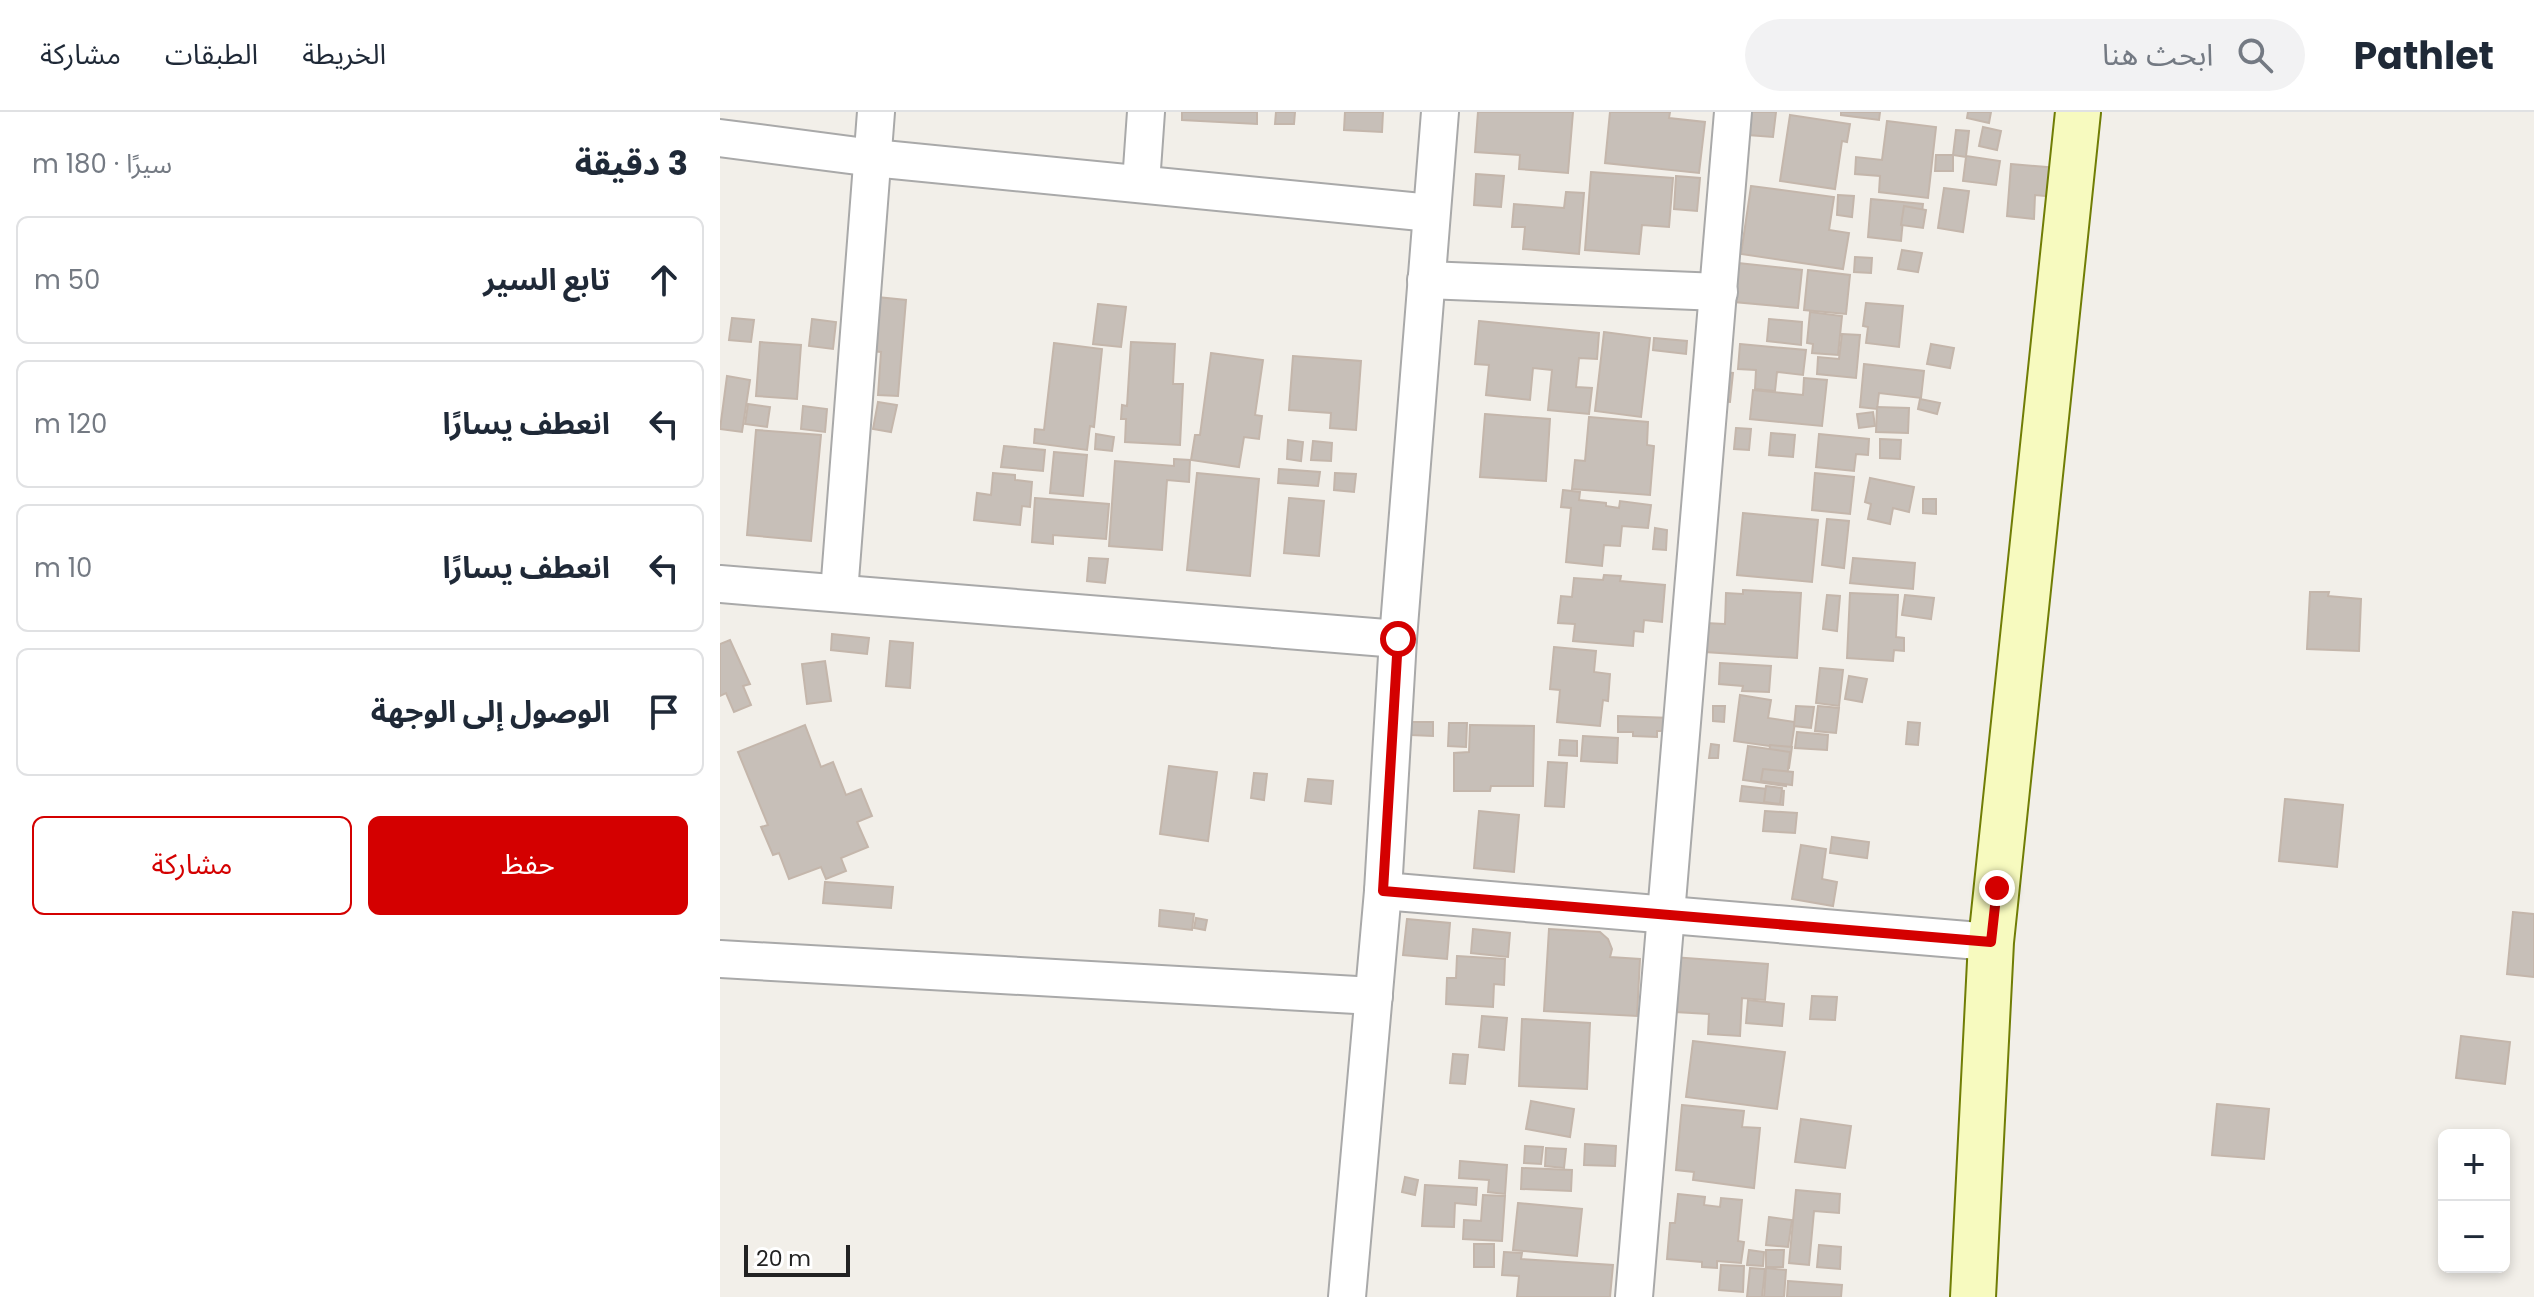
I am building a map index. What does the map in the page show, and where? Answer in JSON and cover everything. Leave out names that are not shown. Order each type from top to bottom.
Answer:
[{"type":"street","points":[[839,593],[876,112]]},
{"type":"street","points":[[1141,183],[1146,112]]},
{"type":"street","points":[[1347,1297],[1383,891],[1398,639],[1440,112]]},
{"type":"street","points":[[1634,1297],[1733,112]]},
{"type":"street","points":[[1973,1297],[1991,942],[2078,112]]},
{"type":"street","points":[[720,138],[873,158],[1431,213]]},
{"type":"street","points":[[1426,280],[1719,292]]},
{"type":"street","points":[[720,584],[1398,639]]},
{"type":"street","points":[[1383,891],[1991,942]]},
{"type":"street","points":[[720,959],[1374,996]]},
{"type":"building","points":[[1182,112],[1257,112],[1257,124],[1182,120]]},
{"type":"building","points":[[1276,112],[1295,112],[1294,124],[1275,124]]},
{"type":"building","points":[[1345,112],[1383,112],[1382,132],[1344,130]]},
{"type":"building","points":[[1478,112],[1573,112],[1568,173],[1519,169],[1520,155],[1475,152]]},
{"type":"building","points":[[1610,112],[1670,112],[1669,118],[1705,122],[1699,173],[1605,163]]},
{"type":"building","points":[[1750,112],[1776,112],[1773,137],[1748,135]]},
{"type":"building","points":[[1841,112],[1880,112],[1879,120],[1841,115]]},
{"type":"building","points":[[1968,112],[1991,112],[1989,123],[1967,118]]},
{"type":"building","points":[[1790,115],[1850,124],[1847,142],[1842,141],[1835,189],[1780,181]]},
{"type":"building","points":[[1887,121],[1936,127],[1928,198],[1879,192],[1880,176],[1855,174],[1856,157],[1882,160]]},
{"type":"building","points":[[1983,127],[2001,131],[1997,150],[1979,146]]},
{"type":"building","points":[[1956,130],[1969,131],[1966,156],[2000,161],[1996,185],[1963,181],[1966,157],[1953,155]]},
{"type":"building","points":[[1936,155],[1953,155],[1953,171],[1935,171]]},
{"type":"building","points":[[2011,164],[2058,168],[2055,197],[2035,195],[2034,219],[2007,216]]},
{"type":"building","points":[[1591,172],[1673,178],[1669,227],[1642,225],[1639,254],[1585,250]]},
{"type":"building","points":[[1476,174],[1504,176],[1501,207],[1474,205]]},
{"type":"building","points":[[1676,176],[1700,178],[1697,211],[1674,209]]},
{"type":"building","points":[[1751,186],[1834,197],[1829,230],[1849,233],[1843,269],[1741,254]]},
{"type":"building","points":[[1944,188],[1969,191],[1963,232],[1938,228]]},
{"type":"building","points":[[1566,192],[1584,193],[1579,254],[1523,249],[1525,227],[1512,227],[1514,204],[1564,208]]},
{"type":"building","points":[[1838,195],[1854,196],[1852,217],[1837,215]]},
{"type":"building","points":[[1871,199],[1923,204],[1921,222],[1903,220],[1901,241],[1868,237]]},
{"type":"building","points":[[1904,206],[1926,210],[1923,228],[1901,225]]},
{"type":"building","points":[[1902,250],[1922,253],[1918,272],[1898,269]]},
{"type":"building","points":[[1855,257],[1872,258],[1871,273],[1854,272]]},
{"type":"building","points":[[1738,263],[1802,270],[1798,308],[1734,302]]},
{"type":"building","points":[[1808,270],[1850,275],[1846,314],[1804,310]]},
{"type":"building","points":[[877,297],[906,300],[898,396],[878,395],[881,352],[872,351]]},
{"type":"building","points":[[1866,303],[1903,306],[1899,347],[1866,343],[1868,327],[1863,326]]},
{"type":"building","points":[[1098,304],[1126,307],[1121,347],[1093,344]]},
{"type":"building","points":[[1810,312],[1842,316],[1838,355],[1812,353],[1813,344],[1807,343]]},
{"type":"building","points":[[732,318],[754,320],[751,342],[729,340]]},
{"type":"building","points":[[812,319],[836,322],[833,349],[809,346]]},
{"type":"building","points":[[1769,319],[1802,322],[1801,345],[1767,341]]},
{"type":"building","points":[[1479,321],[1599,333],[1597,359],[1579,358],[1576,387],[1592,388],[1589,414],[1548,410],[1552,370],[1533,368],[1530,400],[1486,395],[1489,365],[1475,364]]},
{"type":"building","points":[[1604,332],[1650,338],[1641,417],[1595,411]]},
{"type":"building","points":[[1842,334],[1860,335],[1856,378],[1817,374],[1818,357],[1839,359]]},
{"type":"building","points":[[1654,338],[1687,341],[1686,354],[1653,350]]},
{"type":"building","points":[[760,342],[801,345],[797,399],[756,396]]},
{"type":"building","points":[[1131,342],[1175,344],[1173,384],[1183,384],[1180,445],[1125,442],[1126,419],[1121,419],[1122,405],[1127,406]]},
{"type":"building","points":[[1054,343],[1102,349],[1094,427],[1090,426],[1087,450],[1034,443],[1035,429],[1044,430]]},
{"type":"building","points":[[1740,344],[1806,350],[1803,375],[1777,372],[1775,391],[1755,389],[1756,370],[1738,369]]},
{"type":"building","points":[[1931,344],[1954,348],[1950,368],[1927,364]]},
{"type":"building","points":[[1211,353],[1263,360],[1255,415],[1262,416],[1259,439],[1244,437],[1239,467],[1191,460],[1195,435],[1200,435]]},
{"type":"building","points":[[1293,356],[1361,361],[1356,430],[1330,428],[1331,413],[1289,410]]},
{"type":"building","points":[[1864,364],[1924,371],[1921,398],[1879,393],[1877,409],[1860,407]]},
{"type":"building","points":[[1722,372],[1733,373],[1730,402],[1719,401]]},
{"type":"building","points":[[727,376],[750,380],[742,432],[720,429]]},
{"type":"building","points":[[1804,378],[1827,380],[1822,426],[1750,419],[1753,390],[1803,395]]},
{"type":"building","points":[[1920,399],[1940,403],[1937,414],[1918,409]]},
{"type":"building","points":[[878,402],[897,405],[891,432],[873,429]]},
{"type":"building","points":[[748,404],[770,407],[767,427],[745,424]]},
{"type":"building","points":[[803,406],[827,409],[825,432],[801,429]]},
{"type":"building","points":[[1877,407],[1909,408],[1908,433],[1876,432]]},
{"type":"building","points":[[1873,412],[1875,426],[1859,428],[1857,414]]},
{"type":"building","points":[[1485,414],[1550,419],[1546,481],[1480,477]]},
{"type":"building","points":[[1589,417],[1648,422],[1647,445],[1654,446],[1650,495],[1572,489],[1575,460],[1585,461]]},
{"type":"building","points":[[1736,428],[1751,429],[1749,450],[1734,449]]},
{"type":"building","points":[[756,430],[821,435],[811,541],[747,535]]},
{"type":"building","points":[[1771,433],[1795,435],[1793,457],[1769,455]]},
{"type":"building","points":[[1096,434],[1114,437],[1112,451],[1095,449]]},
{"type":"building","points":[[1819,434],[1869,439],[1868,455],[1856,454],[1854,471],[1816,467]]},
{"type":"building","points":[[1880,439],[1901,440],[1900,459],[1880,458]]},
{"type":"building","points":[[1288,440],[1303,442],[1301,461],[1287,459]]},
{"type":"building","points":[[1313,441],[1332,443],[1331,461],[1311,460]]},
{"type":"building","points":[[1004,446],[1045,450],[1043,471],[1001,467]]},
{"type":"building","points":[[1054,452],[1087,455],[1083,496],[1050,493]]},
{"type":"building","points":[[1174,459],[1190,460],[1189,482],[1167,480],[1162,550],[1109,546],[1115,461],[1174,466]]},
{"type":"building","points":[[1279,469],[1320,472],[1318,486],[1278,483]]},
{"type":"building","points":[[993,473],[1015,475],[1015,480],[1032,482],[1030,507],[1022,506],[1020,525],[974,520],[977,493],[991,495]]},
{"type":"building","points":[[1197,473],[1259,479],[1250,576],[1187,570]]},
{"type":"building","points":[[1335,473],[1356,474],[1354,492],[1334,490]]},
{"type":"building","points":[[1815,473],[1854,477],[1850,514],[1812,510]]},
{"type":"building","points":[[1870,478],[1914,487],[1909,512],[1893,508],[1890,524],[1868,519],[1871,504],[1865,502]]},
{"type":"building","points":[[1563,490],[1580,492],[1579,500],[1606,503],[1606,506],[1619,508],[1620,501],[1651,505],[1648,528],[1622,526],[1620,546],[1604,545],[1602,566],[1566,562],[1571,508],[1561,507]]},
{"type":"building","points":[[1035,498],[1109,504],[1106,539],[1053,535],[1053,544],[1032,542]]},
{"type":"building","points":[[1289,498],[1324,501],[1319,556],[1284,553]]},
{"type":"building","points":[[1923,499],[1936,499],[1936,514],[1923,513]]},
{"type":"building","points":[[1743,513],[1818,520],[1812,582],[1737,575]]},
{"type":"building","points":[[1827,519],[1849,521],[1844,568],[1822,565]]},
{"type":"building","points":[[1655,528],[1667,530],[1666,550],[1653,549]]},
{"type":"building","points":[[1089,558],[1108,559],[1105,583],[1087,581]]},
{"type":"building","points":[[1853,558],[1915,563],[1913,589],[1850,583]]},
{"type":"building","points":[[1604,575],[1621,576],[1620,581],[1665,585],[1662,622],[1644,620],[1643,632],[1634,631],[1633,646],[1573,641],[1575,624],[1558,623],[1561,596],[1572,597],[1574,578],[1603,580]]},
{"type":"building","points":[[1743,590],[1801,593],[1797,658],[1705,652],[1706,623],[1725,624],[1726,593],[1743,594]]},
{"type":"building","points":[[2310,592],[2329,592],[2328,596],[2361,599],[2359,651],[2307,649]]},
{"type":"building","points":[[1850,593],[1898,595],[1896,637],[1904,638],[1904,651],[1894,650],[1893,661],[1847,658]]},
{"type":"building","points":[[1827,595],[1840,596],[1837,631],[1823,629]]},
{"type":"building","points":[[1905,595],[1934,598],[1931,619],[1902,615]]},
{"type":"building","points":[[832,634],[869,638],[867,654],[831,650]]},
{"type":"building","points":[[730,640],[750,684],[743,686],[751,705],[734,712],[726,693],[720,696],[720,644]]},
{"type":"building","points":[[890,641],[913,643],[910,688],[886,686]]},
{"type":"building","points":[[1554,647],[1596,651],[1594,672],[1610,674],[1608,701],[1603,700],[1600,726],[1557,722],[1560,690],[1550,689]]},
{"type":"building","points":[[825,661],[831,701],[807,704],[802,664]]},
{"type":"building","points":[[1720,663],[1771,666],[1769,692],[1742,691],[1743,686],[1719,684]]},
{"type":"building","points":[[1820,668],[1843,670],[1839,706],[1816,703]]},
{"type":"building","points":[[1849,676],[1867,679],[1862,702],[1845,699]]},
{"type":"building","points":[[1740,695],[1771,700],[1768,718],[1795,722],[1791,749],[1734,741]]},
{"type":"building","points":[[1713,706],[1725,706],[1724,722],[1713,721]]},
{"type":"building","points":[[1796,706],[1814,707],[1811,728],[1794,726]]},
{"type":"building","points":[[1818,706],[1839,708],[1836,733],[1815,731]]},
{"type":"building","points":[[1618,716],[1671,718],[1670,731],[1657,731],[1657,737],[1618,732]]},
{"type":"building","points":[[1411,722],[1433,722],[1433,736],[1411,735]]},
{"type":"building","points":[[1908,722],[1920,723],[1918,745],[1906,744]]},
{"type":"building","points":[[1449,723],[1467,723],[1466,747],[1448,746]]},
{"type":"building","points":[[805,725],[821,767],[833,762],[846,795],[861,789],[872,816],[857,822],[868,847],[841,858],[846,871],[826,879],[821,867],[789,879],[779,853],[773,855],[761,827],[768,825],[738,752]]},
{"type":"building","points":[[1470,725],[1534,726],[1533,786],[1491,786],[1490,791],[1454,791],[1454,753],[1469,752]]},
{"type":"building","points":[[1797,732],[1828,735],[1827,750],[1795,748]]},
{"type":"building","points":[[1583,736],[1618,738],[1617,763],[1581,761]]},
{"type":"building","points":[[1560,740],[1577,741],[1577,756],[1559,755]]},
{"type":"building","points":[[1711,744],[1719,745],[1718,758],[1709,758]]},
{"type":"building","points":[[1770,745],[1792,747],[1789,768],[1768,766]]},
{"type":"building","points":[[1748,746],[1790,752],[1786,786],[1743,780]]},
{"type":"building","points":[[1548,762],[1567,763],[1564,807],[1545,806]]},
{"type":"building","points":[[1169,766],[1217,772],[1208,841],[1160,834]]},
{"type":"building","points":[[1763,769],[1793,772],[1792,785],[1761,781]]},
{"type":"building","points":[[1254,773],[1267,774],[1264,800],[1251,798]]},
{"type":"building","points":[[1308,779],[1333,781],[1331,804],[1305,801]]},
{"type":"building","points":[[1742,786],[1784,791],[1783,805],[1740,801]]},
{"type":"building","points":[[1766,786],[1782,788],[1780,804],[1764,802]]},
{"type":"building","points":[[2285,799],[2343,805],[2337,867],[2279,861]]},
{"type":"building","points":[[1479,811],[1519,815],[1514,872],[1474,868]]},
{"type":"building","points":[[1765,811],[1797,813],[1795,833],[1763,831]]},
{"type":"building","points":[[1832,837],[1869,842],[1867,858],[1830,853]]},
{"type":"building","points":[[1801,845],[1826,849],[1822,879],[1837,882],[1833,906],[1792,899]]},
{"type":"building","points":[[825,882],[893,887],[891,908],[823,903]]},
{"type":"building","points":[[1160,910],[1194,914],[1192,930],[1159,926]]},
{"type":"building","points":[[2513,912],[2534,914],[2534,977],[2507,974]]},
{"type":"building","points":[[1196,918],[1207,920],[1205,930],[1194,928]]},
{"type":"building","points":[[1407,919],[1450,923],[1447,959],[1403,955]]},
{"type":"building","points":[[1473,929],[1510,933],[1508,957],[1471,953]]},
{"type":"building","points":[[1549,929],[1600,932],[1608,939],[1612,949],[1610,957],[1640,959],[1637,1016],[1544,1011]]},
{"type":"building","points":[[1457,956],[1505,959],[1504,985],[1494,984],[1493,1007],[1446,1004],[1447,978],[1456,978]]},
{"type":"building","points":[[1672,957],[1768,964],[1765,1000],[1742,998],[1740,1036],[1708,1034],[1709,1014],[1675,1012]]},
{"type":"building","points":[[1812,996],[1837,997],[1835,1020],[1810,1019]]},
{"type":"building","points":[[1748,1000],[1784,1004],[1782,1026],[1746,1023]]},
{"type":"building","points":[[1482,1016],[1507,1018],[1504,1050],[1479,1047]]},
{"type":"building","points":[[1522,1019],[1590,1023],[1587,1089],[1519,1086]]},
{"type":"building","points":[[2461,1036],[2510,1042],[2505,1084],[2456,1078]]},
{"type":"building","points":[[1693,1041],[1785,1052],[1777,1109],[1686,1097]]},
{"type":"building","points":[[1453,1054],[1468,1055],[1465,1084],[1450,1083]]},
{"type":"building","points":[[1531,1101],[1574,1109],[1570,1137],[1526,1129]]},
{"type":"building","points":[[2217,1104],[2269,1109],[2264,1159],[2212,1155]]},
{"type":"building","points":[[1682,1105],[1744,1111],[1742,1127],[1760,1128],[1754,1188],[1693,1180],[1694,1172],[1676,1170]]},
{"type":"building","points":[[1801,1119],[1851,1126],[1845,1168],[1795,1162]]},
{"type":"building","points":[[1585,1144],[1616,1146],[1615,1166],[1584,1165]]},
{"type":"building","points":[[1525,1146],[1543,1147],[1541,1164],[1524,1163]]},
{"type":"building","points":[[1546,1148],[1566,1149],[1564,1168],[1545,1166]]},
{"type":"building","points":[[1460,1161],[1507,1165],[1505,1194],[1488,1192],[1489,1180],[1459,1178]]},
{"type":"building","points":[[1522,1168],[1572,1170],[1571,1191],[1521,1189]]},
{"type":"building","points":[[1405,1177],[1418,1180],[1415,1195],[1402,1192]]},
{"type":"building","points":[[1425,1185],[1477,1188],[1476,1205],[1455,1203],[1454,1227],[1422,1226]]},
{"type":"building","points":[[1796,1190],[1840,1194],[1839,1213],[1814,1211],[1809,1265],[1789,1263]]},
{"type":"building","points":[[1678,1194],[1705,1197],[1704,1205],[1720,1207],[1721,1198],[1742,1200],[1738,1241],[1744,1242],[1741,1263],[1717,1261],[1717,1268],[1702,1267],[1702,1262],[1667,1259],[1670,1223],[1675,1223]]},
{"type":"building","points":[[1483,1195],[1505,1196],[1502,1241],[1463,1239],[1464,1220],[1481,1221]]},
{"type":"building","points":[[1518,1203],[1582,1209],[1577,1256],[1513,1250]]},
{"type":"building","points":[[1769,1217],[1792,1220],[1788,1247],[1766,1245]]},
{"type":"building","points":[[1474,1244],[1494,1244],[1494,1267],[1474,1267]]},
{"type":"building","points":[[1819,1245],[1841,1247],[1840,1269],[1817,1267]]},
{"type":"building","points":[[1749,1250],[1764,1252],[1763,1266],[1747,1265]]},
{"type":"building","points":[[1766,1250],[1784,1250],[1783,1267],[1766,1267]]},
{"type":"building","points":[[1504,1252],[1522,1253],[1521,1259],[1613,1265],[1610,1297],[1517,1297],[1519,1276],[1502,1275]]},
{"type":"building","points":[[1721,1265],[1744,1266],[1743,1292],[1719,1290]]},
{"type":"building","points":[[1750,1268],[1765,1269],[1762,1297],[1747,1297]]},
{"type":"building","points":[[1766,1268],[1786,1270],[1784,1297],[1764,1297]]},
{"type":"building","points":[[1788,1281],[1842,1285],[1841,1297],[1787,1297]]},
{"type":"route","points":[[1398,639],[1383,891],[1991,942],[1997,888]]}]
